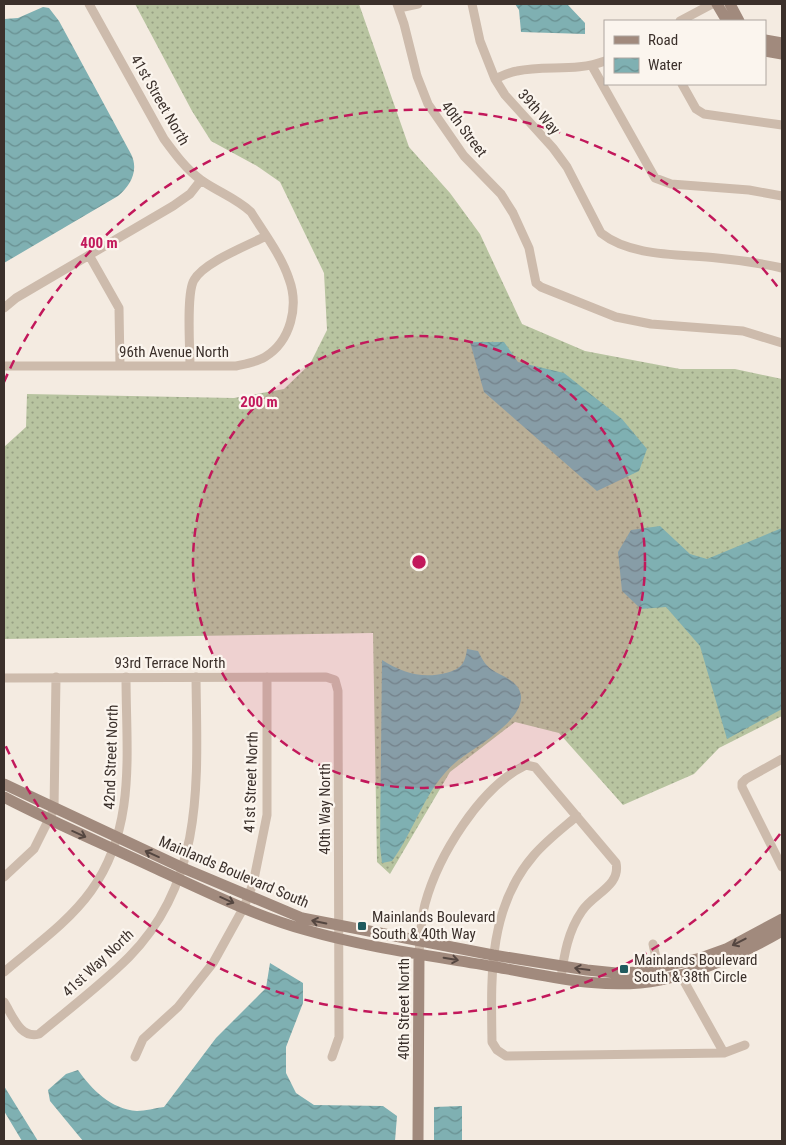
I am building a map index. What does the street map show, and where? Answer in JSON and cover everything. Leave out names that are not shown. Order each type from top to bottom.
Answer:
[{"type":"street","name":"41st Street North","points":[[89,4],[164,139],[178,159],[201,180],[243,204],[251,212],[288,276],[292,289]]},
{"type":"street","points":[[398,6],[418,4]]},
{"type":"street","name":"39th Way","points":[[472,4],[480,41],[495,79],[505,95],[567,167],[601,233],[609,240],[654,252],[754,262],[782,268]]},
{"type":"street","points":[[682,20],[712,4]]},
{"type":"street","points":[[717,4],[726,20]]},
{"type":"street","points":[[730,4],[738,20]]},
{"type":"street","name":"40th Street","points":[[398,6],[417,76],[428,104],[464,156],[501,194],[513,213],[529,248],[536,283],[540,288],[584,306],[624,319],[661,325],[743,331],[782,343]]},
{"type":"street","points":[[766,40],[782,43]]},
{"type":"street","points":[[766,51],[782,54]]},
{"type":"street","points":[[495,79],[514,71],[592,66],[604,61]]},
{"type":"street","points":[[592,66],[650,171],[662,181],[671,184],[749,190],[782,196]]},
{"type":"street","points":[[683,85],[692,102],[704,114],[782,125]]},
{"type":"street","points":[[4,308],[16,298],[174,206],[190,194],[201,180]]},
{"type":"street","points":[[190,366],[190,295],[193,281],[203,270],[266,236]]},
{"type":"street","points":[[89,255],[120,308],[120,366]]},
{"type":"street","name":"96th Avenue North","points":[[4,366],[236,366],[265,358],[286,335],[291,322],[292,289]]},
{"type":"street","points":[[4,877],[34,849],[50,821],[54,809],[56,677]]},
{"type":"street","name":"42nd Street North","points":[[4,972],[74,911],[90,892],[116,844],[125,805],[126,677]]},
{"type":"street","name":"41st Way North","points":[[4,1002],[24,1033],[32,1036],[39,1034],[129,957],[158,919],[181,873],[192,834],[196,807],[196,677]]},
{"type":"street","name":"41st Street North","points":[[135,1057],[143,1039],[178,1007],[205,975],[221,952],[246,902],[262,844],[267,816],[267,677]]},
{"type":"street","name":"93rd Terrace North","points":[[4,678],[326,677],[335,680]]},
{"type":"street","name":"40th Way North","points":[[332,1057],[339,1037],[338,691],[335,680]]},
{"type":"street","points":[[782,758],[742,783],[744,792],[782,867]]},
{"type":"street","name":"40th Street North","points":[[418,1141],[419,954],[425,904],[432,882],[452,843],[474,812],[494,790],[518,769],[526,765],[535,767],[577,816]]},
{"type":"street","name":"Mainlands Boulevard South","points":[[4,784],[54,809],[116,844]]},
{"type":"street","name":"Mainlands Boulevard South","points":[[4,797],[50,821],[116,844],[306,930],[420,941],[492,960]]},
{"type":"street","points":[[562,972],[572,930],[582,910],[616,880],[618,870],[616,863],[577,816],[535,854],[518,876],[504,906],[492,960],[492,1042],[506,1056],[724,1053],[745,1045]]},
{"type":"street","name":"Mainlands Boulevard South","points":[[339,932],[419,954],[492,960],[614,983],[659,974],[726,949],[782,919]]},
{"type":"street","name":"Mainlands Boulevard South","points":[[659,974],[680,974],[737,956],[782,931]]},
{"type":"street","points":[[653,944],[659,974]]},
{"type":"street","points":[[680,974],[724,1053]]},
{"type":"green space","points":[[135,4],[359,4],[409,147],[450,193],[480,234],[522,324],[585,351],[680,369],[735,369],[782,379],[782,716],[719,748],[694,774],[623,805],[559,733],[515,722],[450,772],[390,874],[377,862],[373,633],[4,639],[4,447],[26,427],[27,394],[234,398],[284,389],[310,364],[327,330],[324,273],[280,182],[257,166],[211,141],[192,111]]},
{"type":"water","points":[[515,4],[567,4],[585,23],[585,34],[521,32],[519,10]]},
{"type":"water","points":[[43,7],[49,8],[59,21],[131,154],[134,171],[127,187],[118,196],[4,263],[4,19],[18,18]]},
{"type":"water","points":[[470,342],[504,342],[518,362],[564,373],[622,419],[647,449],[639,471],[597,491],[484,392]]},
{"type":"water","points":[[660,526],[690,554],[707,559],[782,528],[782,709],[727,739],[700,646],[666,607],[641,609],[622,591],[618,552],[631,530]]},
{"type":"water","points":[[467,649],[478,651],[483,661],[489,667],[517,686],[521,696],[519,706],[506,725],[496,734],[445,772],[428,797],[392,861],[382,863],[380,846],[382,660],[413,674],[437,675],[459,668],[465,659]]},
{"type":"water","points":[[270,963],[303,983],[303,1003],[286,1047],[286,1073],[296,1093],[314,1105],[383,1106],[397,1116],[395,1141],[83,1141],[50,1101],[48,1090],[66,1074],[78,1070],[89,1085],[119,1107],[143,1111],[164,1107],[216,1038],[266,988]]},
{"type":"water","points":[[4,1086],[38,1141],[22,1141],[4,1111]]},
{"type":"water","points":[[462,1106],[462,1141],[434,1141],[434,1107]]},
{"type":"place","name":"Mainlands Boulevard South & 40th Way","points":[[362,926]]},
{"type":"place","name":"Mainlands Boulevard South & 38th Circle","points":[[624,969]]}]
